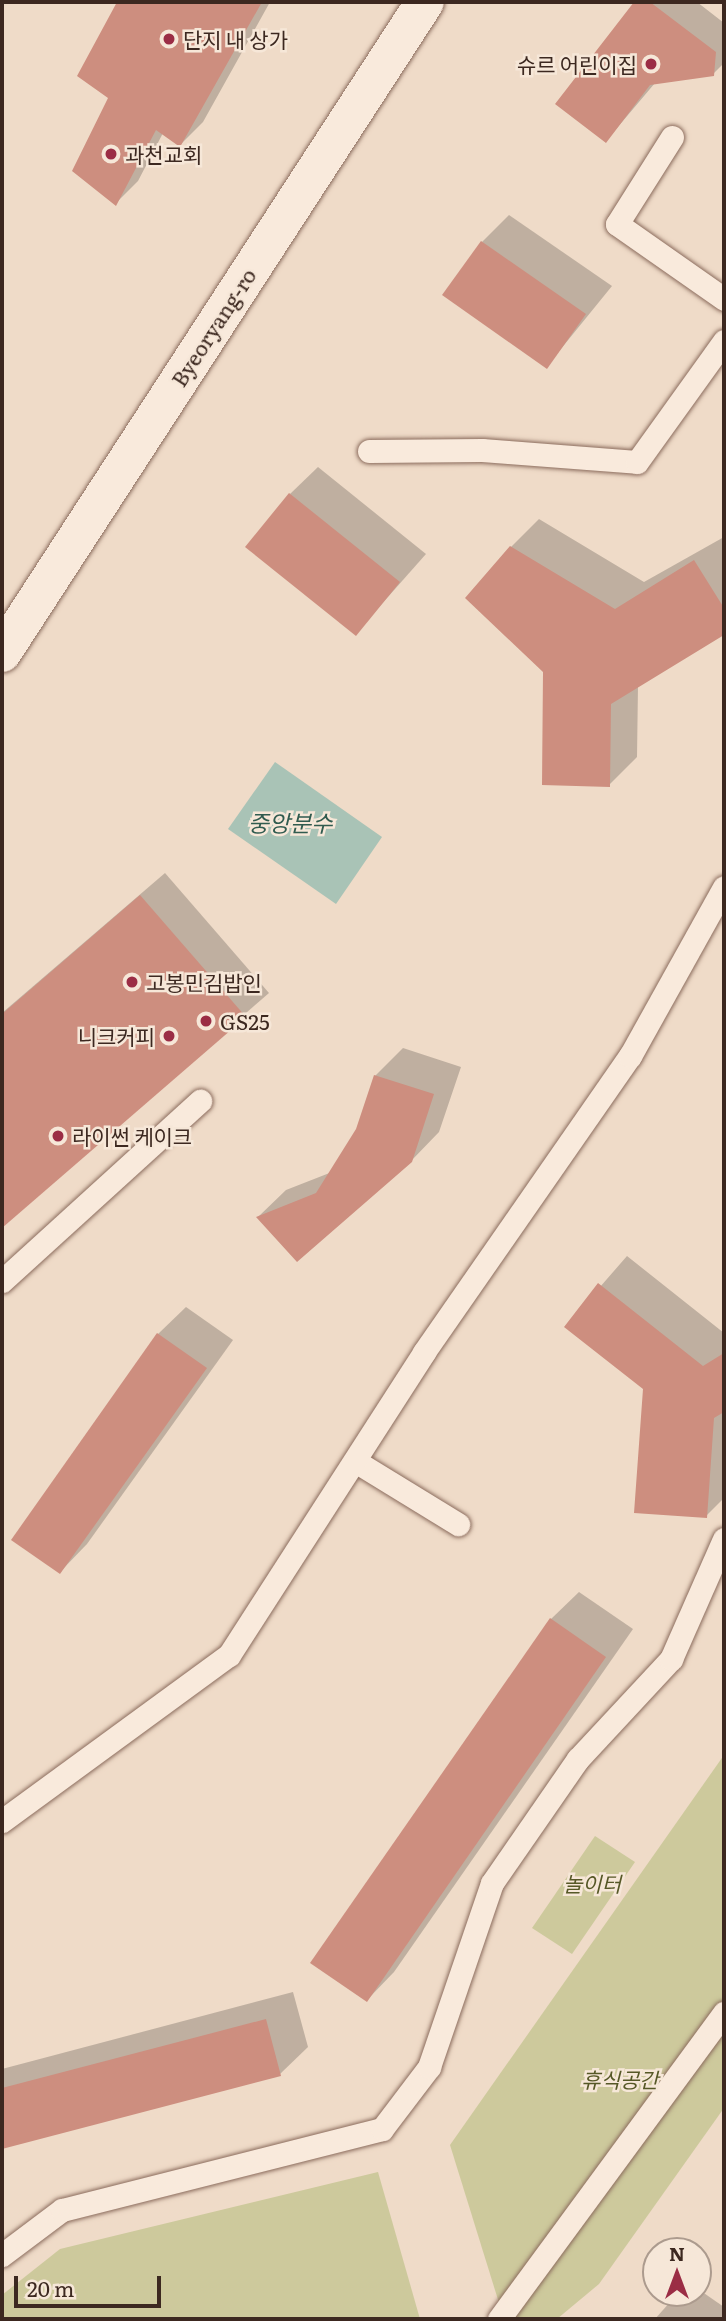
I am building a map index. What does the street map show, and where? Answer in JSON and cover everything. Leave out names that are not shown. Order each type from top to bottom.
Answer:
[{"type":"street","name":"Byeoryang-ro","points":[[2,653],[425,2]]},
{"type":"lane","points":[[672,137],[617,224],[724,299]]},
{"type":"lane","points":[[369,451],[482,450],[637,462],[724,341]]},
{"type":"lane","points":[[2,1821],[229,1655],[355,1461],[630,1056],[724,887]]},
{"type":"lane","points":[[2,1280],[200,1101]]},
{"type":"lane","points":[[355,1461],[458,1524]]},
{"type":"lane","points":[[2,2255],[62,2210],[382,2129],[429,2067],[492,1883],[578,1759],[671,1659],[724,1539]]},
{"type":"lane","points":[[499,2319],[724,2013]]},
{"type":"green space","name":"휴식공간","points":[[724,1755],[724,2108],[599,2284],[557,2319],[504,2319],[450,2145]]},
{"type":"green space","name":"놀이터","points":[[595,1836],[635,1862],[572,1954],[532,1928]]},
{"type":"green space","points":[[378,2172],[420,2319],[2,2319],[2,2295],[60,2249]]},
{"type":"water","name":"중앙분수","points":[[275,762],[382,837],[336,904],[228,829]]},
{"type":"building","name":"단지 내 상가","points":[[117,2],[262,2],[180,147],[156,130],[116,206],[72,171],[108,98],[77,76]]},
{"type":"building","name":"슈르 어린이집","points":[[634,2],[650,2],[716,52],[714,76],[650,85],[606,143],[555,104]]},
{"type":"building","points":[[481,241],[586,314],[547,369],[442,295]]},
{"type":"building","points":[[289,493],[400,582],[356,636],[245,547]]},
{"type":"building","points":[[510,546],[615,609],[694,560],[724,608],[724,635],[611,704],[610,787],[542,785],[543,672],[465,598]]},
{"type":"building","points":[[140,895],[246,1017],[2,1228],[2,1014]]},
{"type":"building","points":[[374,1075],[434,1094],[412,1162],[297,1262],[256,1217],[316,1193],[356,1129]]},
{"type":"building","points":[[598,1283],[703,1366],[724,1353],[724,1412],[714,1418],[707,1518],[634,1513],[643,1389],[564,1327]]},
{"type":"building","points":[[157,1333],[207,1368],[60,1574],[11,1540]]},
{"type":"building","points":[[550,1618],[606,1657],[367,2002],[310,1963]]},
{"type":"building","points":[[266,2019],[281,2076],[2,2149],[2,2088]]},
{"type":"place","name":"단지 내 상가","points":[[169,39]]},
{"type":"place","name":"슈르 어린이집","points":[[651,64]]},
{"type":"place","name":"과천교회","points":[[111,154]]},
{"type":"place","name":"고봉민김밥인","points":[[132,982]]},
{"type":"place","name":"GS25","points":[[206,1021]]},
{"type":"place","name":"니크커피","points":[[169,1036]]},
{"type":"place","name":"라이썬 케이크","points":[[58,1136]]}]
